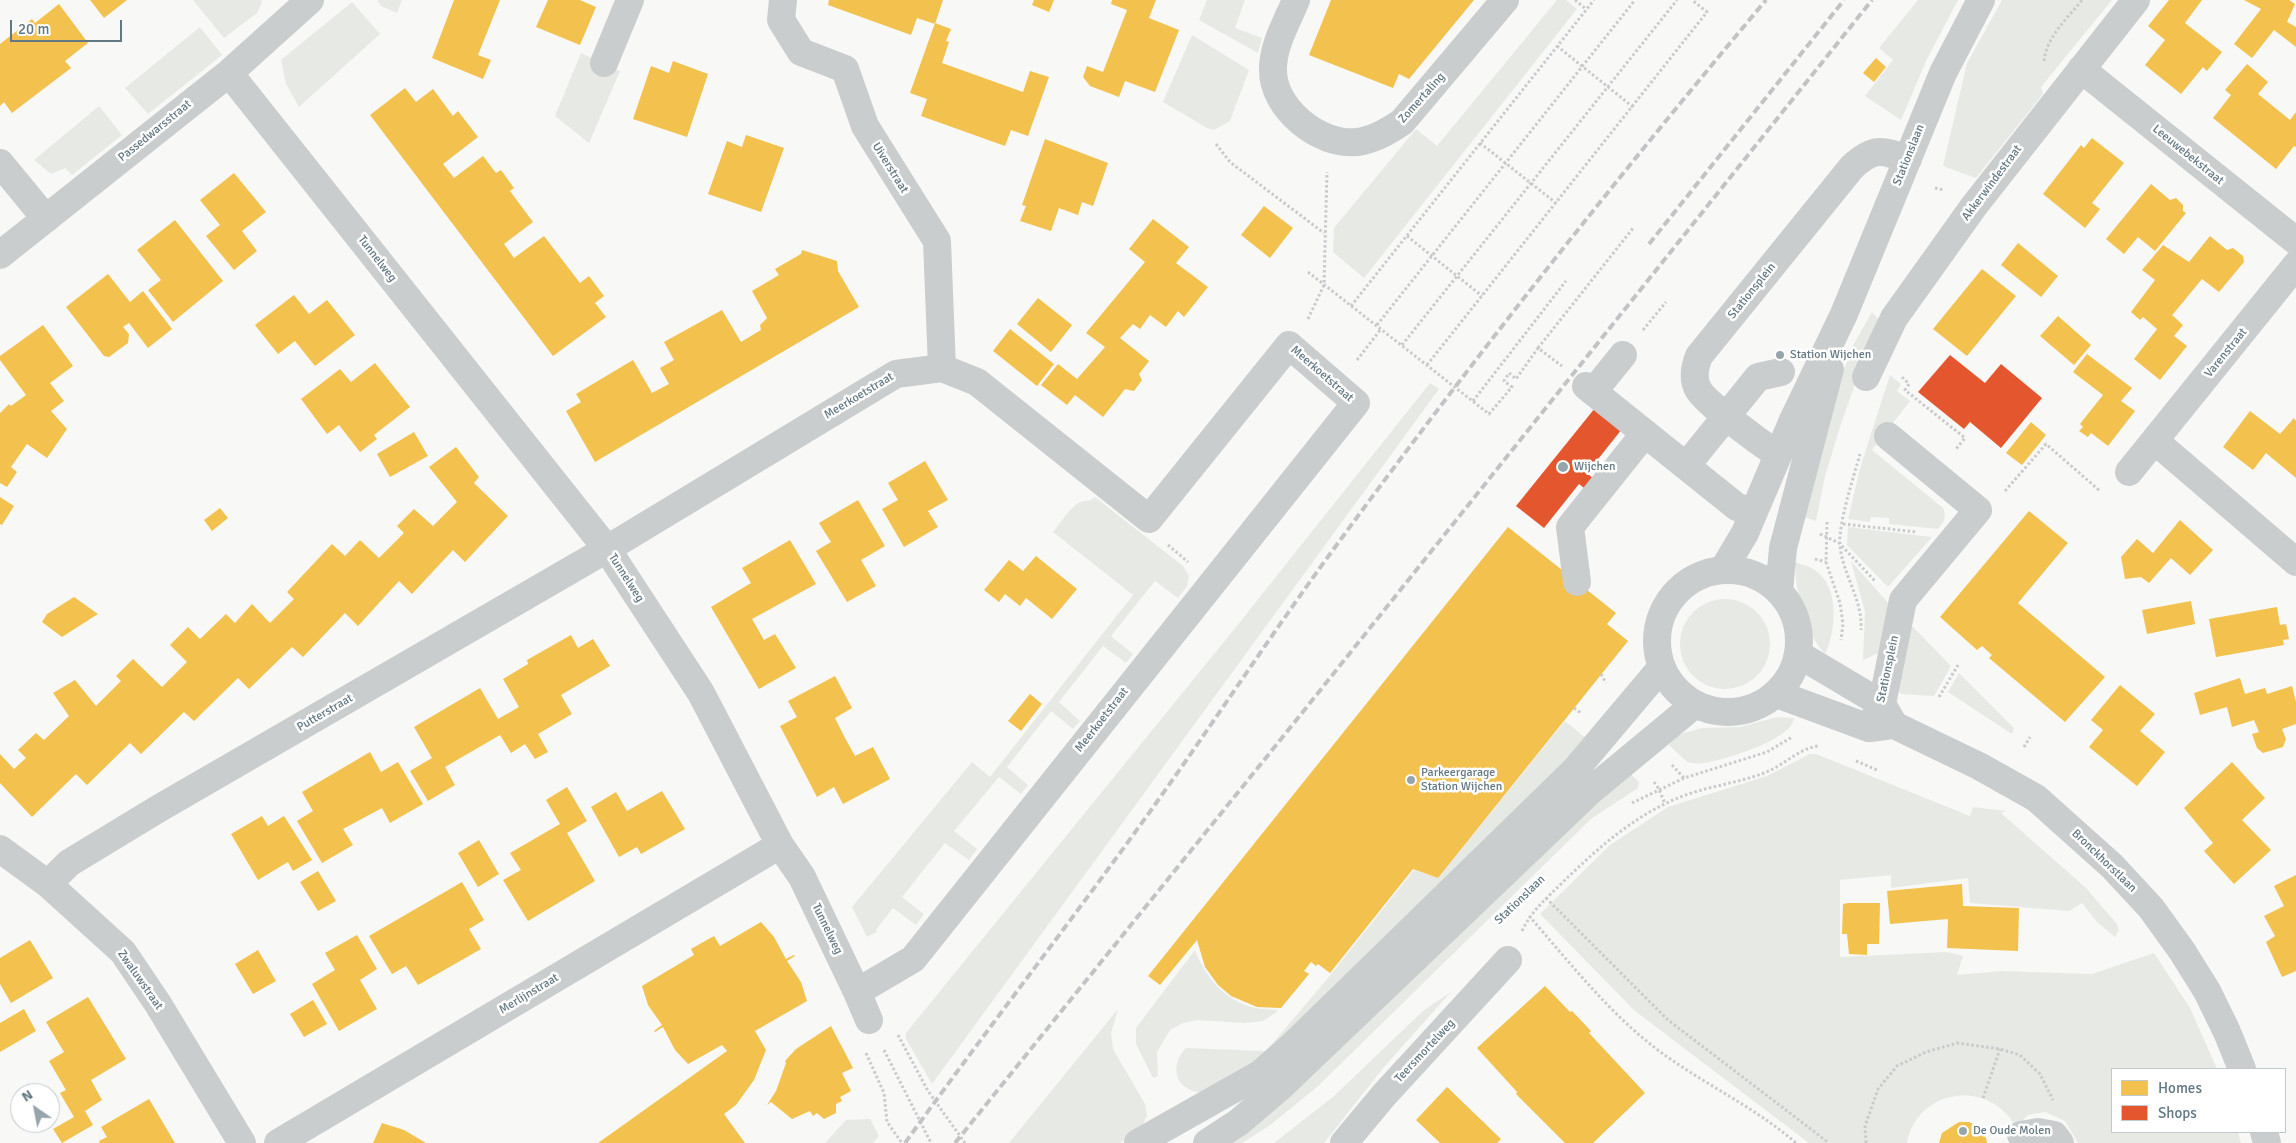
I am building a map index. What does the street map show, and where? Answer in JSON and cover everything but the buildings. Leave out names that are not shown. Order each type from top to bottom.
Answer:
[{"type":"street","points":[[604,63],[630,0]]},
{"type":"street","name":"Uiverstraat","points":[[783,0],[781,20],[801,52],[844,69],[864,126],[937,241],[942,368]]},
{"type":"street","name":"Zomertaling","points":[[1296,0],[1276,48],[1273,69],[1275,87],[1284,103],[1309,128],[1328,138],[1342,142],[1357,142],[1388,132],[1402,122],[1505,0]]},
{"type":"street","name":"Stationslaan","points":[[1723,570],[1745,533],[1778,455],[1844,314],[1955,46],[1980,0]]},
{"type":"street","name":"Akkerwindestraat","points":[[1870,366],[1894,318],[1974,206],[2136,0]]},
{"type":"street","name":"Passedwarsstraat","points":[[0,255],[229,73],[307,1]]},
{"type":"street","name":"Leeuwebekstraat","points":[[2081,68],[2296,241]]},
{"type":"street","name":"Tunnelweg","points":[[229,73],[607,549],[701,692],[780,846],[802,877],[857,992],[868,1020]]},
{"type":"street","name":"Stationsplein","points":[[1778,455],[1704,397],[1698,389],[1694,372],[1699,356],[1852,167],[1868,154],[1875,151],[1890,153],[1908,159]]},
{"type":"street","points":[[0,163],[46,219]]},
{"type":"street","name":"Varenstraat","points":[[2129,472],[2296,265]]},
{"type":"street","name":"Stationslaan","points":[[1779,591],[1784,548],[1844,314]]},
{"type":"street","name":"Meerkoetstraat","points":[[607,549],[896,374],[942,368],[977,382],[1149,519],[1289,345],[1356,403],[1212,581],[913,960],[857,992]]},
{"type":"street","points":[[1623,355],[1590,389],[1738,507],[1744,509]]},
{"type":"street","points":[[1686,466],[1758,377],[1781,372]]},
{"type":"street","points":[[1577,582],[1570,527],[1645,433]]},
{"type":"street","points":[[1888,436],[1978,510]]},
{"type":"street","points":[[2155,440],[2296,562]]},
{"type":"street","name":"Stationsplein","points":[[1882,719],[1903,600],[1978,510]]},
{"type":"street","name":"Putterstraat","points":[[48,884],[70,863],[158,809],[607,549]]},
{"type":"street","points":[[1723,570],[1744,572],[1762,578],[1779,591],[1792,610],[1799,631],[1798,654],[1790,675],[1777,694],[1758,706],[1737,713],[1715,712],[1694,705],[1674,690],[1661,668],[1656,646],[1658,624],[1667,603],[1682,586],[1701,575],[1723,570]]},
{"type":"street","name":"Bronckhorstlaan","points":[[1798,654],[1828,671],[1882,719],[1979,766],[2036,798],[2119,873],[2151,908],[2182,951],[2206,991],[2227,1032],[2242,1068]]},
{"type":"street","points":[[1206,1143],[1239,1122],[1279,1088],[1575,770],[1661,668]]},
{"type":"street","name":"Bronckhorstlaan","points":[[1777,694],[1812,707],[1882,719]]},
{"type":"street","points":[[1138,1143],[1260,1074],[1441,916],[1694,705]]},
{"type":"street","name":"Merlijnstraat","points":[[278,1143],[780,846]]},
{"type":"street","name":"Zwaluwstraat","points":[[0,848],[48,884],[123,952],[158,1004],[242,1143]]},
{"type":"street","name":"Teersmortelweg","points":[[1344,1143],[1384,1095],[1508,960]]},
{"type":"street","points":[[2022,1136],[2038,1132],[2057,1139]]},
{"type":"path","points":[[1575,0],[1587,9]]},
{"type":"path","points":[[1351,306],[1594,0]]},
{"type":"path","points":[[1377,325],[1635,0]]},
{"type":"path","points":[[1402,345],[1676,0]]},
{"type":"path","points":[[1427,365],[1707,12],[1692,0]]},
{"type":"path","points":[[1557,46],[1632,107]]},
{"type":"path","points":[[1324,285],[1328,138]]},
{"type":"path","points":[[1480,143],[1556,203]]},
{"type":"path","points":[[1216,144],[1230,162],[1324,232]]},
{"type":"path","points":[[1308,272],[1489,414],[1512,387],[1504,381],[1509,373],[1516,379],[1538,348],[1634,227]]},
{"type":"path","points":[[1407,236],[1482,296]]},
{"type":"path","points":[[1473,400],[1566,281]]},
{"type":"path","points":[[1355,362],[1381,329]]},
{"type":"path","points":[[1538,348],[1590,389]]},
{"type":"path","points":[[1870,366],[1910,384],[1905,390],[1965,438],[1935,475]]},
{"type":"path","points":[[1978,510],[2007,490],[2046,444],[2107,497],[2129,472]]},
{"type":"path","points":[[1827,514],[1826,562],[1840,603],[1843,624],[1840,646],[1828,671]]},
{"type":"path","points":[[1149,519],[1156,535],[1212,581]]},
{"type":"path","points":[[1901,608],[1839,543],[1843,524],[1955,536]]},
{"type":"path","points":[[1940,697],[1958,666]]},
{"type":"path","points":[[1627,806],[1684,778],[1767,752],[1793,736],[1804,724],[1812,707]]},
{"type":"path","points":[[2024,747],[2030,737]]},
{"type":"path","points":[[1665,804],[1630,824],[1602,844],[1529,916],[1616,1014],[1668,1057],[1775,1125],[1796,1143]]},
{"type":"path","points":[[1546,898],[1668,1020],[1830,1143]]},
{"type":"path","points":[[868,1020],[931,1143]]},
{"type":"path","points":[[898,1028],[897,1035],[928,1091],[965,1143]]},
{"type":"path","points":[[1866,1143],[1866,1126],[1878,1089],[1897,1066],[1926,1052],[1957,1043],[2000,1049],[2020,1055],[2040,1074],[2056,1106],[2057,1139]]},
{"type":"path","points":[[1984,1098],[2000,1049]]},
{"type":"path","points":[[864,1050],[884,1093],[887,1122],[902,1143]]},
{"type":"shaded area","points":[[193,0],[261,0],[262,2],[257,13],[224,38]]},
{"type":"shaded area","points":[[377,0],[402,0],[397,13],[381,6]]},
{"type":"shaded area","points":[[1207,0],[1245,0],[1235,28],[1262,38],[1258,53],[1199,20]]},
{"type":"shaded area","points":[[1557,0],[1566,0],[1577,9],[1364,278],[1333,252],[1334,228],[1416,129],[1437,146]]},
{"type":"shaded area","points":[[1918,0],[1958,0],[1927,59],[1901,120],[1865,96],[1893,60],[1879,48]]},
{"type":"shaded area","points":[[2002,0],[2112,0],[2041,87],[2043,94],[1976,178],[1943,166],[1967,63]]},
{"type":"shaded area","points":[[352,2],[380,34],[299,107],[286,84],[281,60]]},
{"type":"shaded area","points":[[200,27],[222,55],[148,114],[125,88]]},
{"type":"shaded area","points":[[1192,35],[1249,70],[1230,121],[1214,130],[1207,128],[1163,102]]},
{"type":"shaded area","points":[[581,53],[620,71],[589,143],[555,116]]},
{"type":"shaded area","points":[[99,106],[122,135],[72,175],[65,168],[51,174],[34,160]]},
{"type":"shaded area","points":[[1872,312],[1878,319],[1825,476],[1816,521],[1802,516],[1835,397],[1851,349]]},
{"type":"shaded area","points":[[1890,375],[1901,384],[1897,391],[1910,401],[1872,450],[1943,508],[1944,519],[1938,529],[1889,524],[1889,518],[1871,517],[1870,522],[1848,519],[1861,465]]},
{"type":"shaded area","points":[[1430,383],[1439,389],[932,1084],[906,1039],[906,1033],[1236,627]]},
{"type":"shaded area","points":[[1095,497],[1183,566],[1189,576],[1187,586],[1178,598],[1155,581],[1111,636],[1133,654],[1126,663],[1103,646],[1059,702],[1080,721],[1073,729],[1051,711],[1007,767],[1028,785],[1021,794],[999,777],[954,831],[977,849],[969,860],[945,843],[902,897],[924,914],[916,925],[893,908],[876,930],[877,932],[867,937],[852,907],[972,762],[990,777],[1133,595],[1053,532],[1073,507],[1078,503],[1089,501]]},
{"type":"shaded area","points":[[1848,527],[1932,537],[1888,587],[1847,545]]},
{"type":"shaded area","points":[[1851,561],[1890,605],[1881,652],[1863,660],[1865,612]]},
{"type":"shaded area","points":[[1795,562],[1814,569],[1824,579],[1829,588],[1834,611],[1832,634],[1825,654],[1812,635],[1802,611],[1795,574]]},
{"type":"shaded area","points":[[1725,599],[1734,600],[1750,607],[1762,619],[1769,635],[1769,653],[1762,669],[1750,681],[1734,688],[1725,689],[1716,688],[1700,681],[1688,669],[1681,653],[1680,644],[1681,635],[1688,619],[1700,607],[1716,600]]},
{"type":"shaded area","points":[[1911,625],[1951,666],[1934,696],[1901,694],[1897,688]]},
{"type":"shaded area","points":[[1959,673],[2014,728],[2012,734],[1948,692]]},
{"type":"shaded area","points":[[1777,717],[1794,718],[1791,726],[1770,741],[1725,758],[1701,763],[1687,762],[1669,745],[1669,741],[1684,733],[1702,728],[1740,727]]},
{"type":"shaded area","points":[[1565,721],[1587,739],[1570,759],[1266,1056],[1203,1093],[1186,1088],[1181,1083],[1176,1070],[1177,1063],[1180,1055],[1186,1048],[1266,1051],[1328,978],[1414,870],[1438,878]]},
{"type":"shaded area","points":[[1810,754],[1816,754],[1970,816],[1973,807],[2006,811],[2001,813],[2086,888],[2117,924],[2119,930],[2115,937],[2097,922],[2082,903],[2069,911],[1970,903],[1968,878],[1891,888],[1891,875],[1840,880],[1840,957],[1947,952],[1963,956],[1957,975],[2001,971],[2092,974],[2154,953],[2190,1008],[2217,1068],[2111,1068],[2111,1133],[2238,1133],[2241,1143],[2078,1143],[2065,1121],[2045,1112],[2028,1115],[2016,1127],[2004,1111],[1989,1101],[1972,1096],[1955,1096],[1939,1101],[1924,1110],[1913,1125],[1907,1143],[1809,1143],[1635,1011],[1540,914],[1610,845],[1668,807],[1767,776]]},
{"type":"shaded area","points":[[1628,771],[1639,782],[1638,788],[1591,819],[1317,1087],[1269,1126],[1242,1143],[1223,1143]]},
{"type":"shaded area","points":[[1195,950],[1211,979],[1226,994],[1245,1005],[1278,1011],[1263,1021],[1244,1023],[1198,1020],[1183,1023],[1170,1030],[1157,1052],[1158,1076],[1153,1078],[1136,1044],[1136,1028]]},
{"type":"shaded area","points":[[1451,992],[1384,1067],[1324,1143],[1274,1143],[1334,1096],[1424,1010]]},
{"type":"shaded area","points":[[1118,1009],[1111,1033],[1113,1049],[1145,1104],[1147,1116],[1141,1128],[1120,1143],[1009,1143]]},
{"type":"shaded area","points":[[870,1119],[879,1136],[873,1143],[825,1143],[846,1120]]},
{"type":"railway","points":[[905,1143],[1149,813],[1307,586],[1382,483],[1544,273],[1766,0]]},
{"type":"railway","points":[[1649,244],[1844,0]]},
{"type":"railway","points":[[955,1143],[1302,713],[1872,0]]},
{"type":"place","name":"Station Wijchen","points":[[1780,355]]},
{"type":"place","name":"Wijchen","points":[[1563,467]]},
{"type":"place","name":"Parkeergarage Station Wijchen","points":[[1411,780]]},
{"type":"place","name":"De Oude Molen","points":[[1963,1131]]}]
